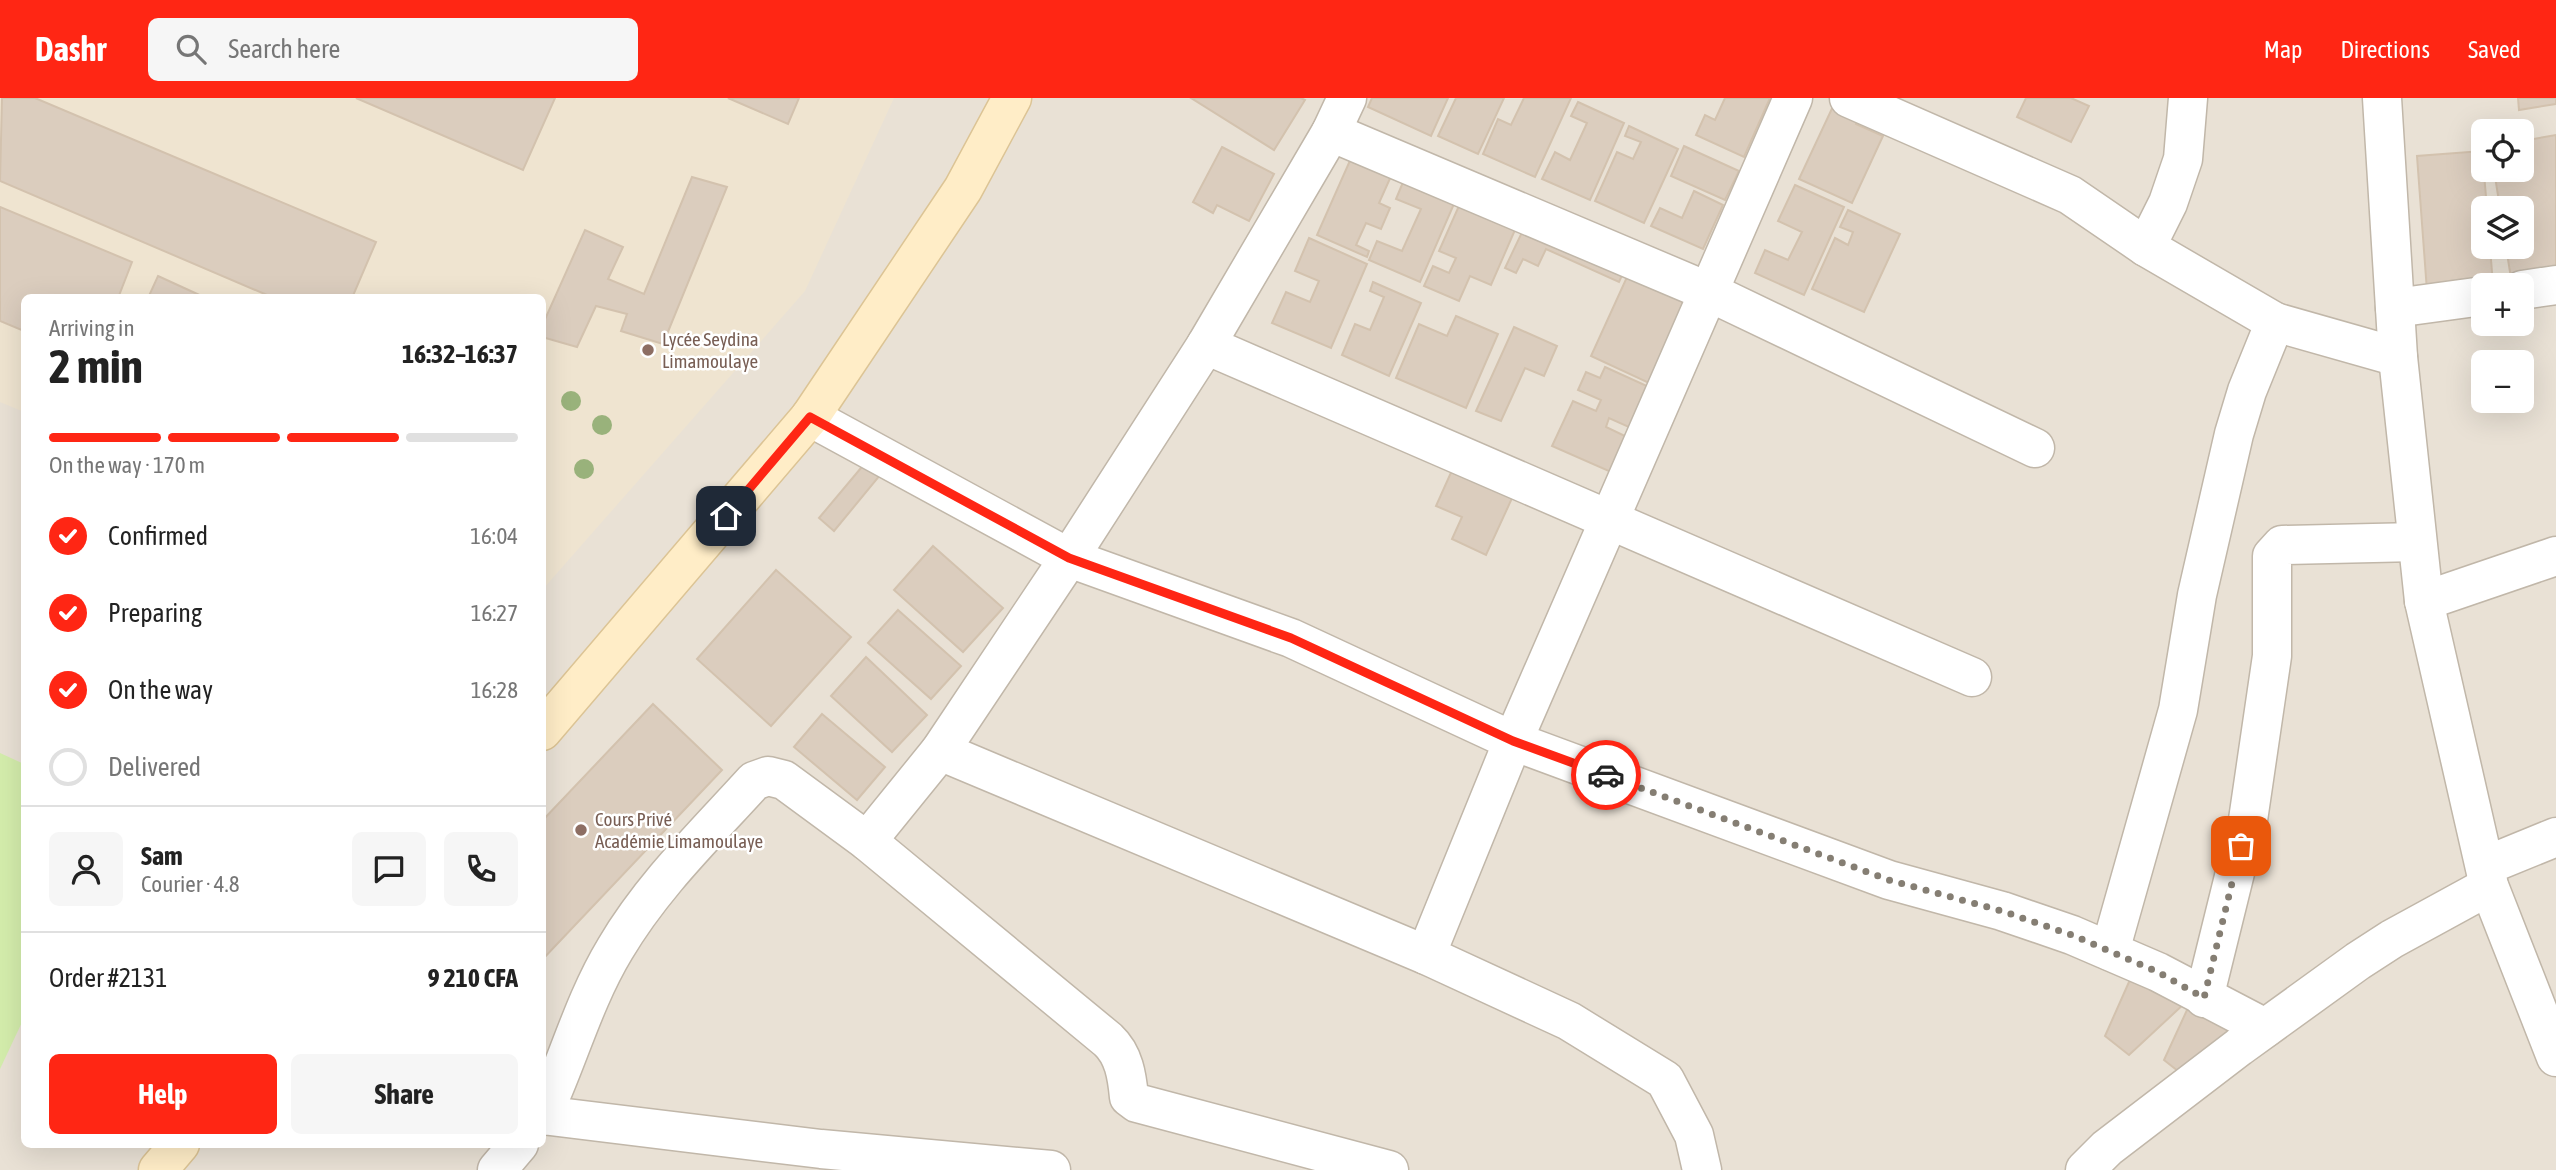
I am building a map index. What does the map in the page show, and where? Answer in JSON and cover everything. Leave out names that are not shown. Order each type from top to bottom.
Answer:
[{"type":"main road","points":[[546,726],[810,417],[963,189],[1012,98]]},
{"type":"main road","points":[[158,1170],[177,1148]]},
{"type":"street","points":[[1426,955],[1513,741],[1793,98]]},
{"type":"street","points":[[1849,98],[2070,195],[2146,247],[2275,322],[2398,357]]},
{"type":"street","points":[[2146,247],[2168,203],[2183,159],[2188,98]]},
{"type":"street","points":[[2382,98],[2398,357],[2424,601],[2487,876],[2547,1009],[2556,1057]]},
{"type":"street","points":[[867,841],[940,751],[1069,558],[1206,345],[1337,109],[2035,448]]},
{"type":"street","points":[[2534,288],[2556,285]]},
{"type":"street","points":[[2395,308],[2471,298]]},
{"type":"street","points":[[2110,951],[2178,710],[2197,595],[2234,434],[2247,391],[2275,322]]},
{"type":"street","points":[[1206,345],[1972,677]]},
{"type":"street","points":[[810,417],[1069,558],[1291,638],[1513,741],[1889,880],[2002,911],[2110,951],[2158,972],[2265,1028]]},
{"type":"street","points":[[2204,998],[2248,820],[2272,656],[2272,556],[2282,545],[2417,542]]},
{"type":"street","points":[[2424,601],[2556,556]]},
{"type":"street","points":[[940,751],[1426,955],[1569,1021],[1665,1080],[1694,1135],[1702,1170]]},
{"type":"street","points":[[546,1107],[594,987],[633,920],[660,885],[754,780],[768,776],[784,780],[867,841],[1116,1048],[1126,1073],[1129,1097],[1137,1103],[1389,1170]]},
{"type":"street","points":[[2085,1170],[2107,1148],[2265,1028],[2487,876],[2556,837]]},
{"type":"street","points":[[546,1115],[821,1149],[1051,1170]]},
{"type":"street","points":[[498,1170],[516,1148]]},
{"type":"shaded area","points":[[0,98],[2556,98],[2556,1170],[0,1170]]},
{"type":"shaded area","name":"Lycée Seydina Limamoulaye","points":[[0,98],[894,98],[805,291],[546,586],[546,294],[21,294],[21,411],[0,402]]},
{"type":"green space","points":[[0,753],[21,763],[21,1024],[0,1069]]},
{"type":"building","points":[[2,98],[35,98],[376,242],[354,294],[265,294],[0,181]]},
{"type":"building","points":[[356,98],[555,98],[523,170]]},
{"type":"building","points":[[728,98],[799,98],[788,124]]},
{"type":"building","points":[[1191,98],[1301,98],[1305,100],[1274,150]]},
{"type":"building","points":[[1372,98],[1448,98],[1431,136],[1368,107]]},
{"type":"building","points":[[1456,98],[1504,98],[1478,154],[1438,136]]},
{"type":"building","points":[[1524,98],[1571,98],[1535,177],[1483,154],[1498,119],[1511,125]]},
{"type":"building","points":[[1725,98],[1770,98],[1744,157],[1696,135],[1705,115],[1715,120]]},
{"type":"building","points":[[2026,98],[2071,98],[2089,106],[2071,142],[2017,117]]},
{"type":"building","points":[[2518,98],[2556,98],[2556,104],[2519,110]]},
{"type":"building","points":[[1578,102],[1624,123],[1590,200],[1542,179],[1555,152],[1570,160],[1587,123],[1571,116]]},
{"type":"building","points":[[1835,102],[1861,114],[1856,124],[1883,136],[1852,203],[1799,179]]},
{"type":"building","points":[[1629,126],[1678,149],[1644,223],[1595,201],[1617,152],[1633,159],[1641,142],[1625,136]]},
{"type":"building","points":[[2556,135],[2556,271],[2534,274],[2510,273],[2508,259],[2534,259],[2534,196],[2498,196],[2496,182],[2534,182],[2534,139]]},
{"type":"building","points":[[1684,146],[1739,171],[1725,200],[1671,176]]},
{"type":"building","points":[[1222,147],[1274,174],[1249,221],[1217,205],[1213,213],[1193,202]]},
{"type":"building","points":[[2471,152],[2471,182],[2485,182],[2486,196],[2471,196],[2471,259],[2491,259],[2492,273],[2471,273],[2471,287],[2427,291],[2417,156]]},
{"type":"building","points":[[1352,156],[1392,174],[1379,203],[1390,208],[1381,229],[1366,223],[1356,245],[1369,251],[1367,257],[1317,235]]},
{"type":"building","points":[[1406,175],[1457,197],[1420,282],[1369,260],[1377,241],[1402,251],[1421,209],[1396,199]]},
{"type":"building","points":[[692,177],[727,187],[663,344],[621,331],[627,314],[596,306],[577,347],[546,338],[546,317],[585,230],[623,247],[608,279],[644,294]]},
{"type":"building","points":[[1795,185],[1844,207],[1804,295],[1755,273],[1765,250],[1788,260],[1802,232],[1778,221]]},
{"type":"building","points":[[1694,191],[1723,205],[1703,249],[1651,226],[1660,208],[1682,218]]},
{"type":"building","points":[[1462,199],[1518,223],[1491,285],[1470,276],[1459,301],[1424,286],[1433,266],[1449,273],[1456,258],[1439,251]]},
{"type":"building","points":[[0,207],[132,262],[120,294],[21,294],[21,330],[0,321]]},
{"type":"building","points":[[1848,210],[1900,234],[1864,312],[1812,289],[1835,238],[1848,245],[1853,232],[1840,227]]},
{"type":"building","points":[[1525,226],[1624,271],[1619,282],[1546,249],[1538,266],[1523,259],[1516,273],[1505,268]]},
{"type":"building","points":[[1309,238],[1367,264],[1331,348],[1272,323],[1286,292],[1310,302],[1319,281],[1295,271]]},
{"type":"building","points":[[1632,266],[1690,293],[1649,383],[1591,356]]},
{"type":"building","points":[[158,276],[197,294],[150,294]]},
{"type":"building","points":[[1373,282],[1421,303],[1389,376],[1342,355],[1355,324],[1370,330],[1384,297],[1370,291]]},
{"type":"building","points":[[1456,316],[1498,334],[1466,408],[1396,378],[1419,324],[1447,336]]},
{"type":"building","points":[[1514,327],[1557,346],[1544,376],[1525,368],[1501,421],[1476,411]]},
{"type":"building","points":[[1605,367],[1649,387],[1631,428],[1609,418],[1606,427],[1627,437],[1611,472],[1552,446],[1573,401],[1596,411],[1601,400],[1578,390],[1586,372],[1600,378]]},
{"type":"building","points":[[866,462],[881,474],[834,531],[819,518]]},
{"type":"building","points":[[1453,468],[1513,496],[1486,555],[1452,539],[1462,517],[1436,506]]},
{"type":"building","points":[[933,546],[1003,608],[963,652],[894,590]]},
{"type":"building","points":[[776,570],[851,637],[771,726],[697,659]]},
{"type":"building","points":[[898,610],[961,666],[931,699],[868,643]]},
{"type":"building","points":[[866,657],[927,715],[892,752],[831,696]]},
{"type":"building","points":[[653,704],[722,770],[546,956],[546,817]]},
{"type":"building","points":[[822,714],[885,767],[857,800],[794,747]]},
{"type":"building","points":[[2133,973],[2186,1002],[2129,1055],[2105,1036]]},
{"type":"building","points":[[2193,997],[2245,1026],[2188,1079],[2164,1060]]},
{"type":"way so far","points":[[1606,775],[1889,880],[1953,900],[2002,911],[2072,935],[2158,972],[2204,998],[2241,846]]},
{"type":"place","name":"Lycée Seydina Limamoulaye","points":[[648,350]]},
{"type":"place","name":"Cours Privé Académie Limamoulaye","points":[[581,830]]},
{"type":"route","points":[[726,516],[810,417],[1069,558],[1291,638],[1513,741],[1606,775]]}]
